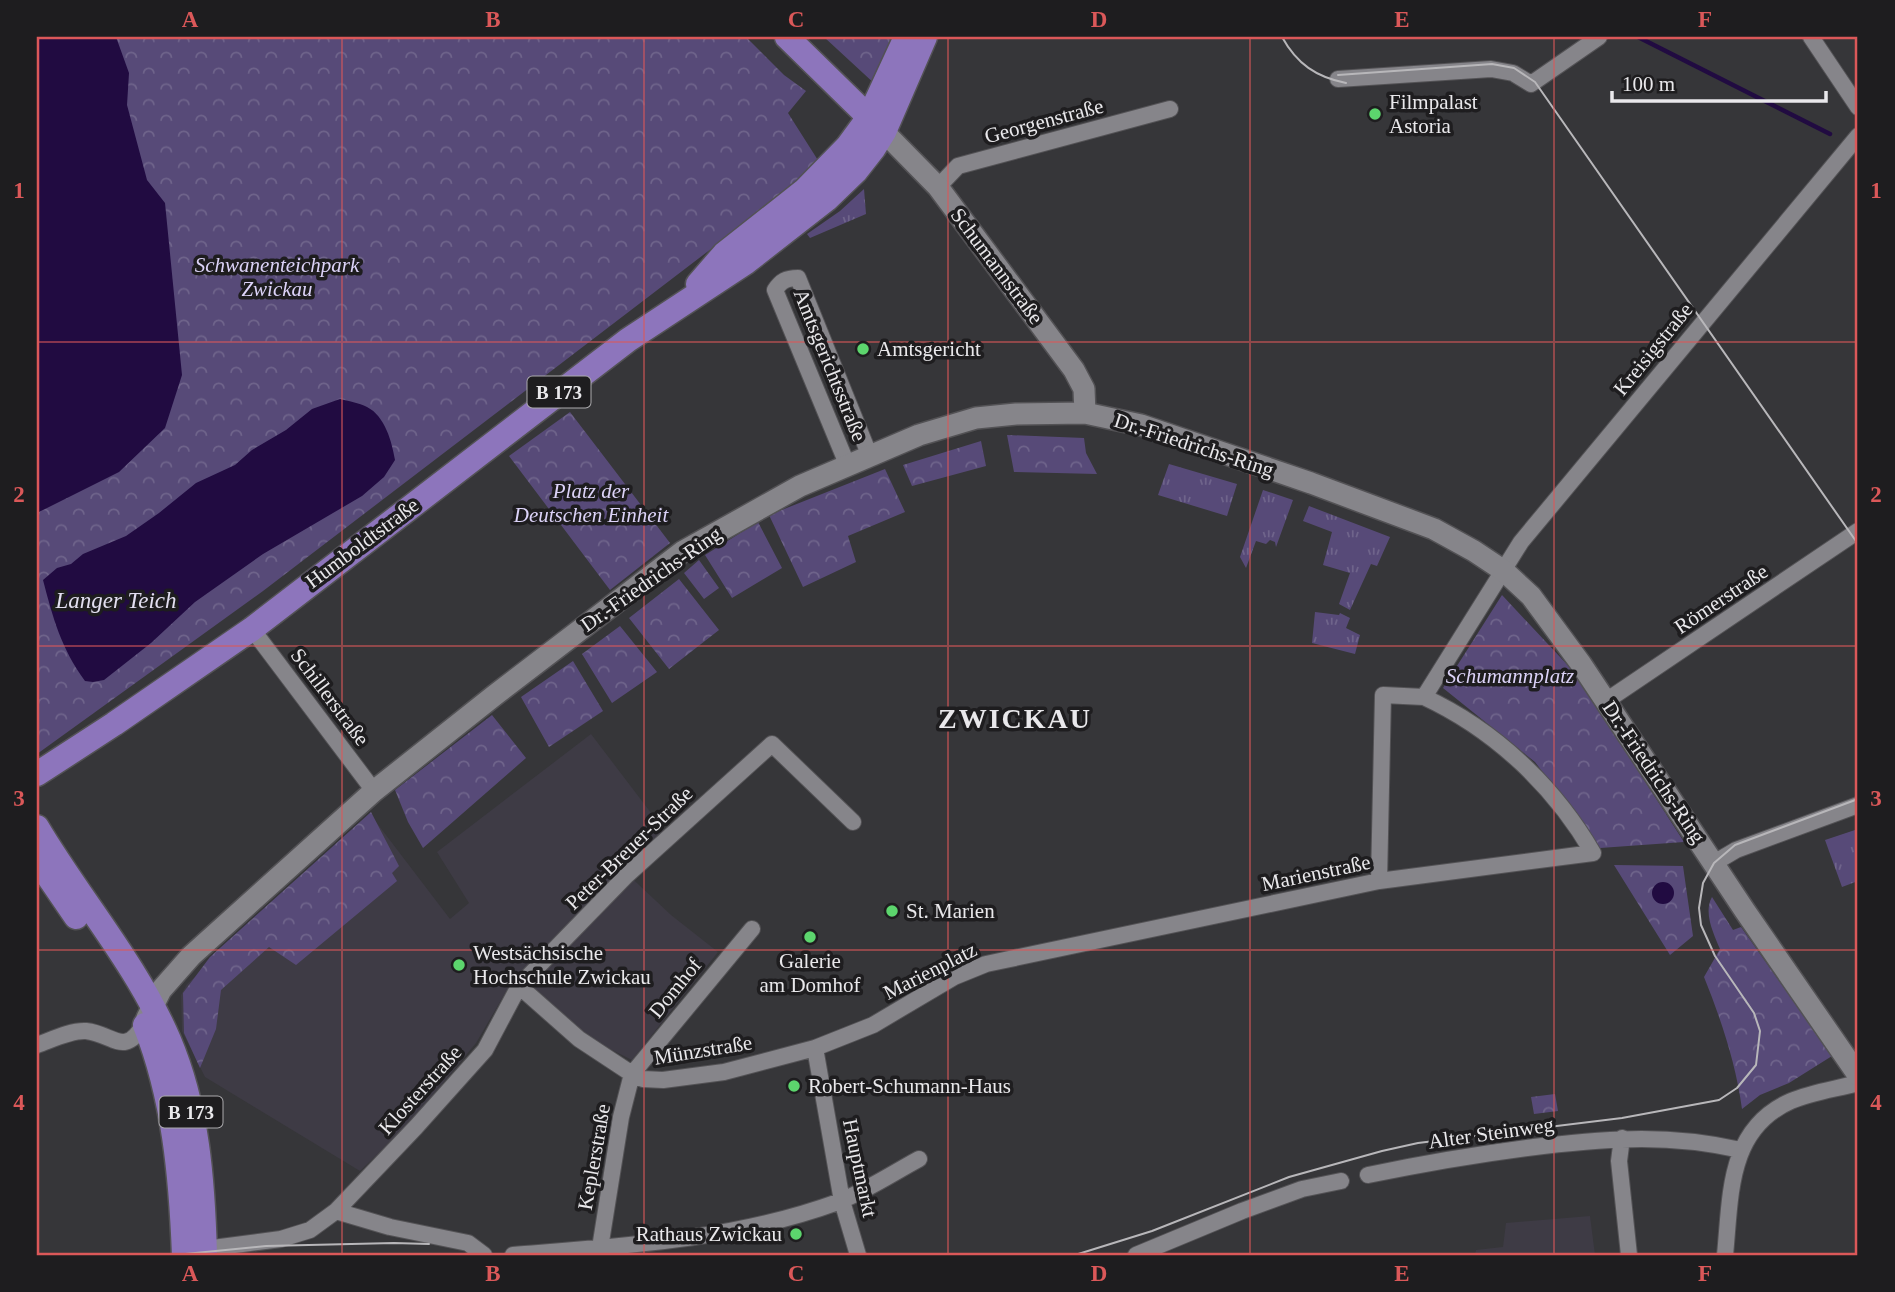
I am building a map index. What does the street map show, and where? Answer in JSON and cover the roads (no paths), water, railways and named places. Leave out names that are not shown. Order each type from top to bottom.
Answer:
[{"type":"main road","points":[[787,37],[876,125]]},
{"type":"main road","name":"Humboldtstraße","points":[[876,125],[906,37]]},
{"type":"main road","name":"Humboldtstraße","points":[[37,774],[252,629],[490,444],[628,340],[682,303],[724,254],[805,190],[847,147],[876,125],[925,37]]},
{"type":"main road","name":"Schumannstraße","points":[[876,125],[938,187],[1074,370],[1084,389],[1085,413]]},
{"type":"main road","name":"Dr.-Friedrichs-Ring","points":[[148,1015],[172,975],[191,956],[374,791],[682,552],[765,504],[869,454],[919,435],[976,418],[1016,414],[1085,413],[1141,425],[1311,483],[1434,529],[1475,551],[1504,571],[1531,596],[1606,701],[1858,1075]]},
{"type":"main road","name":"B 173","points":[[37,827],[175,1056],[193,1116],[202,1189],[198,1253]]},
{"type":"main road","name":"B 173","points":[[37,860],[111,968],[148,1015]]},
{"type":"street","points":[[1338,79],[1491,69],[1513,73],[1531,84],[1599,37]]},
{"type":"street","points":[[1811,37],[1858,107]]},
{"type":"street","name":"Georgenstraße","points":[[938,187],[958,166],[1170,109]]},
{"type":"street","name":"Kreisigstraße","points":[[1504,571],[1521,542],[1858,136]]},
{"type":"street","points":[[1840,158],[1858,158]]},
{"type":"street","name":"Amtsgerichtsstraße","points":[[847,464],[775,290],[780,282],[798,278],[869,454]]},
{"type":"street","name":"Römerstraße","points":[[1606,701],[1858,531]]},
{"type":"street","points":[[1379,881],[1383,695],[1424,697],[1504,571]]},
{"type":"street","name":"Schillerstraße","points":[[252,629],[374,791]]},
{"type":"street","name":"Marienstraße","points":[[1050,949],[1379,881],[1593,853],[1581,833],[1528,768],[1489,735],[1449,709],[1424,697]]},
{"type":"street","name":"Peter-Breuer-Straße","points":[[519,986],[627,875],[772,744],[853,822]]},
{"type":"street","points":[[1714,863],[1736,850],[1858,805]]},
{"type":"street","name":"Domhof","points":[[632,1074],[752,929]]},
{"type":"street","name":"Marienplatz","points":[[815,1048],[873,1025],[954,977],[986,964],[1050,949]]},
{"type":"street","points":[[519,986],[579,1039],[632,1074]]},
{"type":"street","name":"Klosterstraße","points":[[198,1253],[281,1239],[310,1230],[336,1211],[485,1050],[519,986]]},
{"type":"street","points":[[37,1045],[86,1031],[115,1041],[129,1041],[137,1036],[148,1015]]},
{"type":"street","name":"Münzstraße","points":[[632,1074],[643,1079],[663,1080],[724,1072],[815,1048]]},
{"type":"street","name":"Hauptmarkt","points":[[815,1048],[842,1200],[858,1255]]},
{"type":"street","name":"Keplerstraße","points":[[600,1248],[621,1117],[632,1074]]},
{"type":"street","points":[[1724,1255],[1734,1174],[1750,1132],[1773,1111],[1805,1096],[1858,1083]]},
{"type":"street","points":[[1622,1138],[1619,1161],[1629,1255]]},
{"type":"street","name":"Alter Steinweg","points":[[1368,1175],[1504,1151],[1622,1138],[1681,1140],[1741,1150]]},
{"type":"street","points":[[513,1255],[665,1243],[773,1222],[842,1200],[919,1159]]},
{"type":"street","points":[[1136,1255],[1242,1210],[1302,1189],[1341,1181]]},
{"type":"street","points":[[336,1211],[390,1227],[468,1243],[484,1255]]},
{"type":"water","points":[[37,37],[116,37],[129,73],[127,105],[147,180],[165,203],[182,375],[165,428],[119,472],[37,513]]},
{"type":"water","name":"Langer Teich","points":[[340,399],[367,407],[383,423],[395,460],[384,477],[362,496],[263,554],[195,602],[151,643],[104,680],[85,681],[64,645],[43,580],[57,568],[71,564],[83,554],[126,536],[196,483],[235,465],[252,450],[286,430],[312,409]]},
{"type":"water","points":[[1663,882],[1671,885],[1674,893],[1671,901],[1663,904],[1655,901],[1652,893],[1655,885]]},
{"type":"waterway","points":[[1638,37],[1830,134]]},
{"type":"tram line","points":[[1282,37],[1294,55],[1308,68],[1325,77],[1346,83]]},
{"type":"tram line","points":[[1338,75],[1492,64],[1514,68],[1535,82],[1858,544]]},
{"type":"tram line","points":[[1075,1255],[1152,1231],[1289,1177],[1382,1151],[1418,1143],[1622,1118],[1719,1100],[1737,1088],[1756,1065],[1760,1031],[1754,1013],[1715,956],[1701,925],[1699,908],[1703,883],[1714,863],[1735,845],[1858,799]]},
{"type":"tram line","points":[[175,1255],[266,1246],[429,1244]]},
{"type":"place","name":"Filmpalast Astoria","points":[[1375,114]]},
{"type":"place","name":"Amtsgericht","points":[[863,349]]},
{"type":"place","name":"St. Marien","points":[[892,911]]},
{"type":"place","name":"Galerie am Domhof","points":[[810,937]]},
{"type":"place","name":"Westsächsische Hochschule Zwickau","points":[[459,965]]},
{"type":"place","name":"Robert-Schumann-Haus","points":[[794,1086]]},
{"type":"place","name":"Rathaus Zwickau","points":[[796,1234]]},
{"type":"district","name":"ZWICKAU","points":[[1015,718]]},
{"type":"park label","name":"Schwanenteichpark Zwickau","points":[[277,277]]},
{"type":"park label","name":"Platz der Deutschen Einheit","points":[[591,503]]},
{"type":"park label","name":"Schumannplatz","points":[[1510,676]]}]
